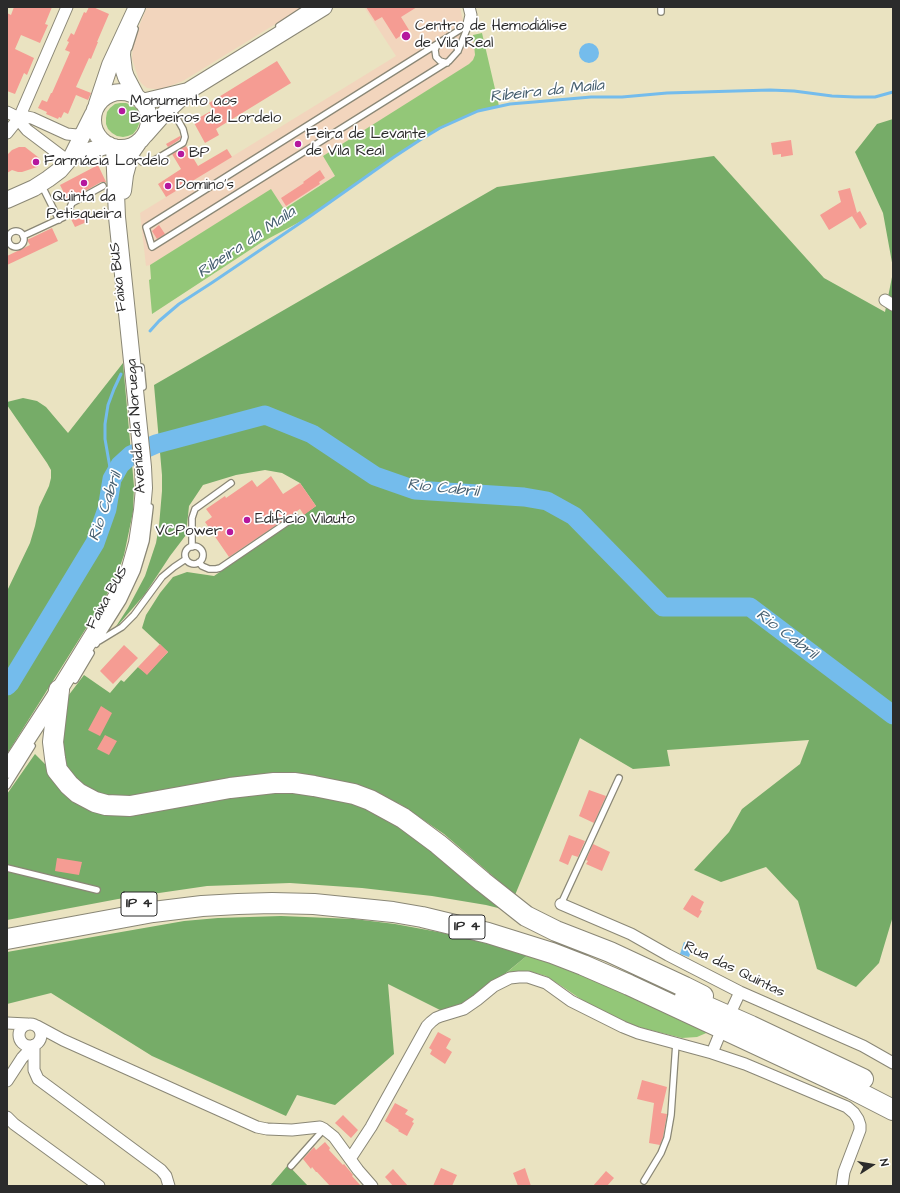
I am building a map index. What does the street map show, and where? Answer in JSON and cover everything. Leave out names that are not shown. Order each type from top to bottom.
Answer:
[{"type":"highway","points":[[60,700],[53,742],[54,758],[57,770],[63,779],[78,793],[95,802],[117,806],[130,806],[230,788],[274,783],[294,783],[354,794],[370,800],[403,818],[438,844],[526,916],[556,932],[610,952],[685,987],[707,998],[752,1026]]},
{"type":"highway","name":"IP 4","points":[[7,928],[153,901],[257,892],[348,896],[417,904],[459,912],[503,923],[560,943],[752,1026],[893,1095]]},
{"type":"highway","name":"IP 4","points":[[7,939],[153,912],[202,906],[238,904],[321,904],[393,912],[422,917],[501,937],[552,953],[582,965],[629,985],[852,1089],[893,1110]]},
{"type":"main road","points":[[7,200],[41,184],[56,174],[70,158],[95,109],[110,65],[137,7]]},
{"type":"main road","points":[[184,89],[171,108],[138,144],[122,148],[111,146],[100,139],[95,131],[93,122],[95,109],[103,98],[110,93],[128,92],[142,97],[184,89],[324,7]]},
{"type":"main road","points":[[124,37],[122,55],[124,72],[126,77],[142,97],[149,118],[148,127],[138,144]]},
{"type":"main road","name":"Avenida da Noruega","points":[[120,238],[124,190],[138,144]]},
{"type":"main road","points":[[70,158],[111,146]]},
{"type":"main road","name":"Avenida da Noruega","points":[[7,770],[60,700],[118,594],[130,568],[137,543],[144,488],[143,467],[111,146]]},
{"type":"street","points":[[7,132],[19,118],[68,7]]},
{"type":"street","points":[[469,7],[471,15],[469,24]]},
{"type":"street","points":[[7,112],[19,118],[32,118],[68,134],[78,135],[84,132]]},
{"type":"street","points":[[19,118],[27,130],[70,158]]},
{"type":"street","name":"Rua das Quintas","points":[[561,904],[632,934],[668,955],[740,992],[863,1046],[893,1063]]},
{"type":"street","points":[[350,1159],[371,1127],[427,1026],[436,1018],[464,1009],[494,986],[510,978],[528,977],[546,984],[571,1000],[622,1027],[745,1064],[847,1107],[858,1119],[860,1130],[844,1172],[842,1186]]},
{"type":"street","points":[[733,1007],[740,992]]},
{"type":"street","points":[[8,1023],[32,1025],[257,1127],[292,1130],[322,1128],[338,1143],[372,1186]]},
{"type":"street","points":[[8,1023],[27,1045],[54,1038],[63,1040]]},
{"type":"street","points":[[22,1058],[20,1038],[21,1028],[32,1025]]},
{"type":"street","points":[[32,1025],[41,1033],[37,1043],[34,1070],[38,1079],[160,1170],[166,1176],[169,1186]]},
{"type":"street","points":[[712,1053],[720,1036]]},
{"type":"street","points":[[7,1081],[22,1058],[37,1043]]},
{"type":"street","points":[[7,1117],[14,1124],[99,1186]]},
{"type":"lane","points":[[276,27],[308,7]]},
{"type":"lane","points":[[469,24],[458,51],[447,63],[152,247],[146,227],[469,24]]},
{"type":"lane","points":[[137,26],[130,41],[128,56],[129,68],[142,97]]},
{"type":"lane","points":[[444,40],[454,42],[458,51]]},
{"type":"lane","points":[[437,44],[435,50],[436,57],[440,61],[447,63]]},
{"type":"lane","points":[[138,144],[142,162],[150,162],[183,143],[185,137],[184,129],[171,108]]},
{"type":"lane","points":[[41,184],[59,220]]},
{"type":"lane","points":[[23,236],[64,217],[74,201],[103,186]]},
{"type":"lane","points":[[140,361],[143,395]]},
{"type":"lane","points":[[192,547],[192,518],[195,509],[231,484]]},
{"type":"lane","name":"Faixa BUS","points":[[92,644],[123,602],[137,571],[146,541],[151,501]]},
{"type":"lane","points":[[199,562],[202,566],[209,569],[220,568],[295,517]]},
{"type":"lane","points":[[192,547],[199,548],[202,553],[202,558],[199,562],[192,564],[186,560],[186,551],[192,547]]},
{"type":"lane","points":[[92,644],[122,627],[134,615],[162,577],[174,567],[186,560]]},
{"type":"lane","points":[[7,786],[37,738]]},
{"type":"lane","points":[[561,904],[619,778]]},
{"type":"lane","points":[[7,868],[97,890]]},
{"type":"lane","points":[[644,1181],[661,1153],[667,1138],[671,1115],[676,1043]]},
{"type":"lane","points":[[291,1166],[322,1128]]},
{"type":"shaded area","points":[[147,7],[303,7],[183,81],[162,89],[154,89],[147,88],[139,80],[132,59],[133,41]]},
{"type":"shaded area","name":"Feira de Levante de Vila Real","points":[[364,7],[460,7],[466,36],[473,35],[475,55],[473,60],[467,66],[323,156],[335,176],[283,209],[271,190],[150,265],[146,266],[140,213],[396,56]]},
{"type":"green space","points":[[482,33],[499,106],[478,111],[459,119],[420,140],[309,217],[262,242],[152,314],[149,280],[151,279],[150,265],[271,189],[284,209],[335,176],[323,156],[469,64],[475,55],[473,35]]},
{"type":"green space","points":[[126,103],[136,108],[140,119],[137,129],[133,134],[123,137],[112,133],[106,124],[107,112],[115,104]]},
{"type":"green space","points":[[893,119],[893,268],[883,213],[855,152],[877,124]]},
{"type":"green space","points":[[714,156],[824,278],[885,312],[893,272],[893,916],[879,963],[856,987],[817,969],[798,901],[766,867],[721,882],[694,870],[729,832],[742,809],[800,764],[809,740],[667,750],[670,766],[633,769],[580,738],[515,895],[444,834],[400,804],[359,788],[303,774],[275,774],[146,797],[109,798],[78,784],[62,760],[65,700],[84,675],[110,693],[121,680],[124,682],[138,667],[147,674],[168,652],[142,628],[146,615],[160,593],[173,577],[187,572],[214,576],[316,506],[300,483],[282,473],[265,470],[236,475],[203,485],[189,506],[186,535],[145,594],[113,631],[128,608],[145,576],[156,543],[159,526],[162,475],[154,385],[497,187]]},
{"type":"green space","points":[[123,363],[134,486],[133,512],[124,555],[117,575],[105,598],[7,754],[7,591],[30,543],[39,507],[49,486],[51,470],[7,405],[7,402],[23,398],[37,401],[46,407],[68,433]]},
{"type":"green space","points":[[35,754],[45,764],[62,788],[82,802],[259,792],[294,792],[337,798],[372,809],[417,835],[506,910],[432,896],[362,888],[290,883],[207,886],[118,899],[7,920],[7,794]]},
{"type":"green space","points":[[281,916],[354,919],[395,924],[449,934],[529,954],[473,1000],[442,1011],[388,984],[394,1054],[335,1105],[297,1095],[286,1116],[152,1056],[51,993],[7,1004],[7,952],[184,921],[218,918]]},
{"type":"green space","points":[[529,954],[566,968],[711,1031],[697,1037],[682,1038],[634,1026],[591,1006],[546,976],[528,971],[505,974]]},
{"type":"green space","points":[[288,1165],[308,1186],[270,1186]]},
{"type":"water","points":[[589,43],[596,46],[599,53],[596,60],[589,63],[582,60],[579,53],[582,46]]},
{"type":"water","points":[[684,942],[693,945],[689,957],[680,954]]},
{"type":"building","points":[[14,7],[52,7],[45,24],[48,25],[40,43],[21,35],[15,49],[34,58],[27,75],[24,73],[15,94],[7,91],[7,13],[11,15]]},
{"type":"building","points":[[89,7],[93,7],[109,14],[91,59],[89,58],[76,87],[91,93],[88,100],[76,95],[68,114],[64,112],[61,118],[59,117],[58,119],[46,114],[47,112],[38,108],[42,100],[47,102],[52,93],[70,52],[65,50],[69,42],[67,41],[71,33],[74,35],[84,12],[86,13]]},
{"type":"building","points":[[366,7],[417,7],[401,17],[409,30],[396,39],[382,17],[375,21]]},
{"type":"building","points":[[277,61],[291,83],[216,129],[219,135],[205,143],[193,121],[213,110],[209,103]]},
{"type":"building","points":[[180,136],[181,137],[179,140],[168,147],[166,144]]},
{"type":"building","points":[[791,140],[793,155],[781,157],[781,154],[773,155],[771,143]]},
{"type":"building","points":[[186,146],[198,166],[227,149],[232,157],[166,197],[158,184],[181,169],[172,154]]},
{"type":"building","points":[[19,147],[25,147],[38,157],[40,164],[37,167],[22,172],[12,170],[7,173],[7,155],[12,150]]},
{"type":"building","points":[[98,165],[106,182],[101,182],[68,201],[60,185]]},
{"type":"building","points":[[320,170],[325,178],[319,182],[320,184],[286,206],[281,198],[304,183],[303,182]]},
{"type":"building","points":[[850,188],[857,213],[829,230],[820,215],[841,202],[838,191]]},
{"type":"building","points":[[84,211],[89,221],[75,227],[70,217]]},
{"type":"building","points":[[860,211],[867,224],[860,229],[852,216]]},
{"type":"building","points":[[159,225],[165,234],[157,239],[152,231]]},
{"type":"building","points":[[52,228],[58,241],[7,265],[7,256],[30,245],[27,240]]},
{"type":"building","name":"Edifício Vilauto","points":[[271,476],[283,494],[300,483],[316,506],[304,515],[300,509],[229,557],[205,522],[212,517],[206,509],[225,496],[226,498],[252,480],[257,487]]},
{"type":"building","points":[[160,644],[168,652],[147,675],[138,667]]},
{"type":"building","points":[[124,645],[138,658],[113,684],[100,671]]},
{"type":"building","points":[[101,706],[112,713],[100,736],[88,730]]},
{"type":"building","points":[[105,735],[117,741],[109,755],[97,749]]},
{"type":"building","points":[[589,790],[606,796],[594,823],[579,816]]},
{"type":"building","points":[[569,835],[585,841],[578,857],[572,855],[568,865],[559,861]]},
{"type":"building","points":[[593,844],[610,852],[602,871],[586,864],[588,861],[586,860]]},
{"type":"building","points":[[57,858],[82,862],[79,875],[55,871]]},
{"type":"building","points":[[692,895],[704,902],[700,910],[702,911],[698,918],[683,909]]},
{"type":"building","points":[[438,1032],[451,1039],[446,1048],[452,1052],[445,1064],[430,1054],[432,1050],[429,1048]]},
{"type":"building","points":[[642,1080],[667,1087],[661,1113],[667,1114],[660,1145],[649,1143],[654,1103],[637,1099]]},
{"type":"building","points":[[395,1103],[408,1110],[405,1114],[414,1119],[412,1122],[414,1123],[407,1136],[385,1121]]},
{"type":"building","points":[[343,1115],[358,1130],[351,1138],[335,1123]]},
{"type":"building","points":[[325,1142],[330,1148],[329,1150],[343,1165],[344,1164],[361,1186],[330,1186],[312,1167],[311,1169],[303,1159],[314,1147],[316,1150]]},
{"type":"building","points":[[441,1168],[457,1175],[452,1186],[433,1186]]},
{"type":"building","points":[[525,1168],[531,1186],[518,1186],[513,1173]]},
{"type":"building","points":[[393,1169],[408,1186],[393,1186],[385,1177]]},
{"type":"building","points":[[606,1171],[614,1178],[607,1186],[593,1186]]},
{"type":"waterway","name":"Ribeira da Maíla","points":[[150,331],[179,304],[309,217],[394,157],[440,128],[478,111],[510,104],[591,97],[622,97],[667,93],[770,90],[794,91],[832,96],[875,97],[893,92]]},
{"type":"waterway","name":"Ribeira da Maíla","points":[[112,479],[105,439],[105,424],[108,405],[121,374]]},
{"type":"waterway","name":"Rio Cabril","points":[[7,686],[95,543],[107,509],[112,479],[120,465],[131,455],[156,444],[265,415],[312,434],[375,476],[415,490],[524,497],[547,501],[574,516],[663,607],[750,607],[893,715]]},
{"type":"place","name":"Centro de Hemodiálise de Vila Real","points":[[406,36]]},
{"type":"place","name":"Monumento aos Barbeiros de Lordelo","points":[[122,111]]},
{"type":"place","name":"Feira de Levante de Vila Real","points":[[298,144]]},
{"type":"place","name":"BP","points":[[181,154]]},
{"type":"place","name":"Farmácia Lordelo","points":[[36,162]]},
{"type":"place","name":"Quinta da Petisqueira","points":[[84,183]]},
{"type":"place","name":"Domino's","points":[[168,186]]},
{"type":"place","name":"Edifício Vilauto","points":[[247,520]]},
{"type":"place","name":"VCPower","points":[[230,532]]}]
